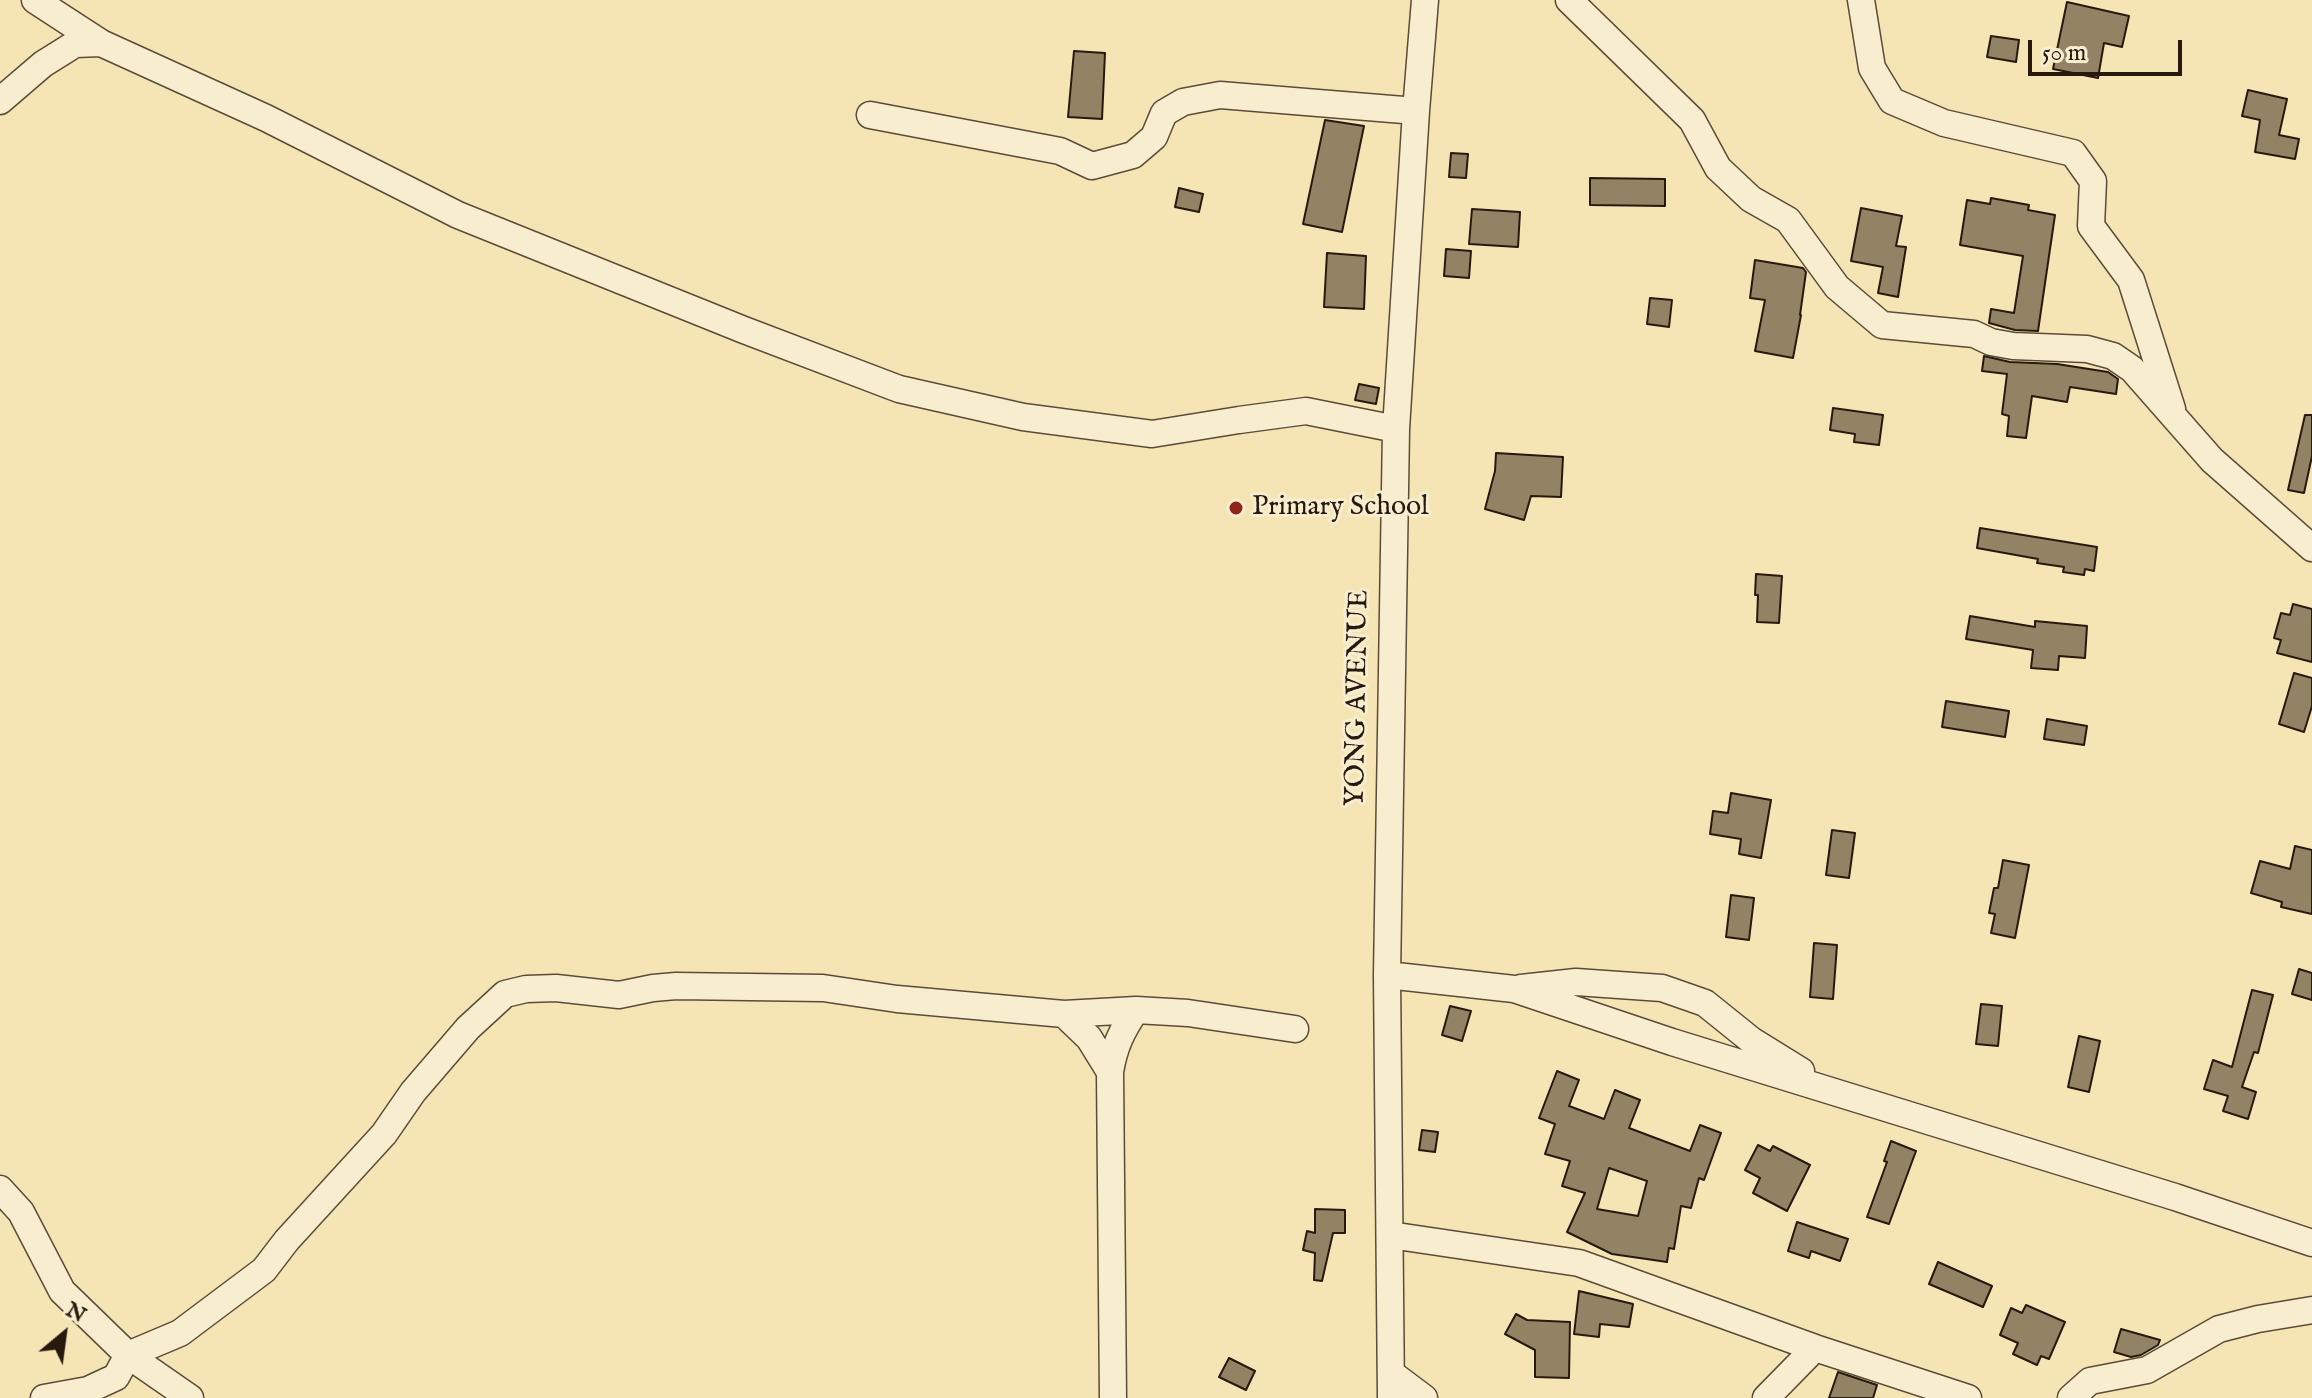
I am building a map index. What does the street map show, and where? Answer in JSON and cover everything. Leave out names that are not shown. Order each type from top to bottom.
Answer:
[{"type":"street","points":[[35,0],[101,43],[266,118],[458,215],[899,389],[1023,417],[1152,434],[1306,411],[1396,429]]},
{"type":"street","name":"YONG AVENUE","points":[[1392,1386],[1387,975],[1396,429],[1425,0]]},
{"type":"street","points":[[1569,0],[1692,120],[1718,168],[1751,199],[1788,220],[1837,287],[1882,325],[1974,334],[1991,342],[2013,346],[2087,349],[2113,356],[2132,369],[2212,460],[2312,548]]},
{"type":"street","points":[[1861,0],[1872,68],[1892,101],[1944,123],[2073,153],[2093,181],[2091,226],[2131,280],[2176,420]]},
{"type":"street","points":[[0,101],[43,64],[75,44],[101,43]]},
{"type":"street","points":[[870,115],[1060,151],[1092,166],[1133,155],[1154,137],[1164,113],[1183,102],[1220,95],[1416,111]]},
{"type":"street","points":[[1387,975],[1514,989],[1672,1042],[2175,1197],[2312,1243]]},
{"type":"street","points":[[1514,989],[1576,982],[1662,988],[1705,1003],[1751,1040],[1834,1091]]},
{"type":"street","points":[[44,1398],[88,1390],[116,1377],[128,1355],[180,1333],[264,1270],[287,1240],[384,1134],[413,1092],[468,1028],[505,994],[526,989],[556,988],[619,995],[676,986],[823,988],[897,999],[1064,1014],[1136,1010],[1188,1013],[1295,1029]]},
{"type":"street","points":[[1113,1398],[1110,1072],[1121,1031],[1136,1010]]},
{"type":"street","points":[[1064,1014],[1089,1038],[1110,1072]]},
{"type":"street","points":[[0,1189],[21,1212],[62,1291],[128,1355],[190,1398]]},
{"type":"street","points":[[1390,1235],[1579,1263],[1815,1348],[1968,1398]]},
{"type":"street","points":[[2071,1398],[2090,1381],[2147,1370],[2219,1329],[2312,1310]]},
{"type":"street","points":[[1766,1398],[1815,1348]]},
{"type":"street","points":[[1392,1386],[1424,1398]]},
{"type":"building","points":[[2067,2],[2129,16],[2122,47],[2104,43],[2098,78],[2053,69]]},
{"type":"building","points":[[1991,36],[2019,40],[2016,62],[1987,57]]},
{"type":"building","points":[[1074,51],[1105,53],[1102,119],[1068,117]]},
{"type":"building","points":[[2248,90],[2287,99],[2279,135],[2299,139],[2295,159],[2255,152],[2260,120],[2242,116]]},
{"type":"building","points":[[1325,120],[1364,126],[1342,232],[1303,224]]},
{"type":"building","points":[[1451,153],[1468,154],[1466,178],[1449,177]]},
{"type":"building","points":[[1590,178],[1665,179],[1665,206],[1590,205]]},
{"type":"building","points":[[1179,188],[1203,194],[1199,212],[1175,207]]},
{"type":"building","points":[[1991,198],[2029,205],[2028,210],[2055,215],[2038,331],[2015,330],[1989,323],[1991,309],[2014,313],[2023,256],[1960,245],[1967,200],[1990,204]]},
{"type":"building","points":[[1861,208],[1902,216],[1896,246],[1906,247],[1898,297],[1878,293],[1883,267],[1851,261]]},
{"type":"building","points":[[1472,209],[1520,212],[1518,247],[1469,244]]},
{"type":"building","points":[[1446,249],[1471,251],[1469,278],[1444,276]]},
{"type":"building","points":[[1327,253],[1366,256],[1364,309],[1324,307]]},
{"type":"building","points":[[1755,260],[1803,268],[1806,272],[1793,358],[1755,351],[1765,300],[1750,298]]},
{"type":"building","points":[[1650,298],[1672,300],[1669,327],[1647,324]]},
{"type":"building","points":[[1984,356],[2010,362],[2057,364],[2108,372],[2118,379],[2116,394],[2070,387],[2067,402],[2032,396],[2026,438],[2007,436],[2009,416],[2002,414],[2007,374],[1982,371]]},
{"type":"building","points":[[1359,384],[1379,388],[1376,404],[1355,400]]},
{"type":"building","points":[[1833,408],[1883,415],[1879,445],[1854,442],[1855,434],[1830,430]]},
{"type":"building","points":[[2305,415],[2312,415],[2312,456],[2304,493],[2288,490]]},
{"type":"building","points":[[1496,453],[1563,457],[1561,497],[1531,496],[1524,520],[1485,509],[1495,471]]},
{"type":"building","points":[[1980,528],[2097,547],[2094,571],[2085,569],[2084,575],[2063,572],[2064,567],[2037,563],[2038,559],[1977,548]]},
{"type":"building","points":[[1756,574],[1782,576],[1779,623],[1757,622]]},
{"type":"building","points":[[2293,604],[2312,609],[2312,662],[2277,653],[2281,640],[2274,638],[2281,613],[2290,615]]},
{"type":"building","points":[[1970,616],[2035,627],[2035,621],[2087,626],[2085,658],[2059,656],[2058,670],[2031,668],[2033,650],[1966,639]]},
{"type":"building","points":[[2294,673],[2312,678],[2312,706],[2304,732],[2279,724]]},
{"type":"building","points":[[1946,701],[2009,711],[2005,737],[1942,727]]},
{"type":"building","points":[[2047,719],[2087,726],[2084,745],[2044,739]]},
{"type":"building","points":[[1731,793],[1771,800],[1761,858],[1739,854],[1741,839],[1710,834],[1713,811],[1728,813]]},
{"type":"building","points":[[1832,830],[1855,833],[1849,878],[1826,875]]},
{"type":"building","points":[[2295,846],[2312,850],[2312,914],[2281,907],[2282,902],[2251,893],[2260,861],[2290,869]]},
{"type":"building","points":[[2003,860],[2029,865],[2015,938],[1991,933],[1995,914],[1989,913]]},
{"type":"building","points":[[1731,895],[1754,898],[1749,940],[1726,937]]},
{"type":"building","points":[[1814,943],[1837,945],[1833,999],[1810,997]]},
{"type":"building","points":[[2299,969],[2312,973],[2312,1000],[2292,994]]},
{"type":"building","points":[[2252,990],[2273,995],[2258,1053],[2254,1052],[2242,1087],[2256,1092],[2248,1119],[2223,1111],[2228,1096],[2204,1089],[2213,1060],[2232,1067]]},
{"type":"building","points":[[1981,1004],[2002,1006],[1998,1046],[1976,1044]]},
{"type":"building","points":[[1450,1006],[1471,1011],[1462,1041],[1442,1035]]},
{"type":"building","points":[[2079,1036],[2100,1041],[2089,1092],[2068,1087]]},
{"type":"building","points":[[1557,1071],[1579,1080],[1569,1106],[1604,1119],[1615,1090],[1640,1100],[1629,1128],[1690,1151],[1700,1125],[1721,1133],[1704,1180],[1699,1178],[1691,1208],[1681,1206],[1674,1249],[1669,1248],[1667,1262],[1612,1254],[1567,1232],[1585,1193],[1562,1186],[1570,1161],[1545,1154],[1555,1124],[1539,1118]],"holes":[[[1609,1168],[1647,1181],[1638,1216],[1597,1209]]]},
{"type":"building","points":[[1422,1130],[1438,1132],[1435,1152],[1419,1150]]},
{"type":"building","points":[[1891,1141],[1916,1151],[1889,1224],[1867,1217],[1887,1162],[1884,1161]]},
{"type":"building","points":[[1758,1145],[1770,1151],[1773,1146],[1810,1165],[1787,1211],[1753,1193],[1760,1178],[1745,1170]]},
{"type":"building","points":[[1315,1209],[1345,1210],[1345,1233],[1333,1233],[1322,1281],[1314,1280],[1315,1253],[1303,1250],[1307,1231],[1315,1233]]},
{"type":"building","points":[[1797,1222],[1848,1239],[1840,1261],[1811,1251],[1809,1258],[1788,1251]]},
{"type":"building","points":[[1938,1262],[1992,1286],[1983,1307],[1929,1284]]},
{"type":"building","points":[[1579,1291],[1633,1304],[1629,1327],[1600,1324],[1599,1337],[1574,1334]]},
{"type":"building","points":[[2026,1305],[2065,1322],[2049,1359],[2041,1356],[2037,1365],[2013,1354],[2018,1343],[2000,1335],[2011,1308],[2022,1313]]},
{"type":"building","points":[[1516,1314],[1527,1320],[1570,1322],[1569,1378],[1535,1377],[1535,1350],[1505,1334]]},
{"type":"building","points":[[2121,1329],[2160,1340],[2158,1345],[2141,1355],[2131,1357],[2114,1352]]},
{"type":"building","points":[[1229,1358],[1255,1371],[1246,1390],[1219,1377]]},
{"type":"building","points":[[1838,1372],[1877,1385],[1873,1398],[1829,1398]]},
{"type":"place","name":"Primary School","points":[[1236,508]]}]
